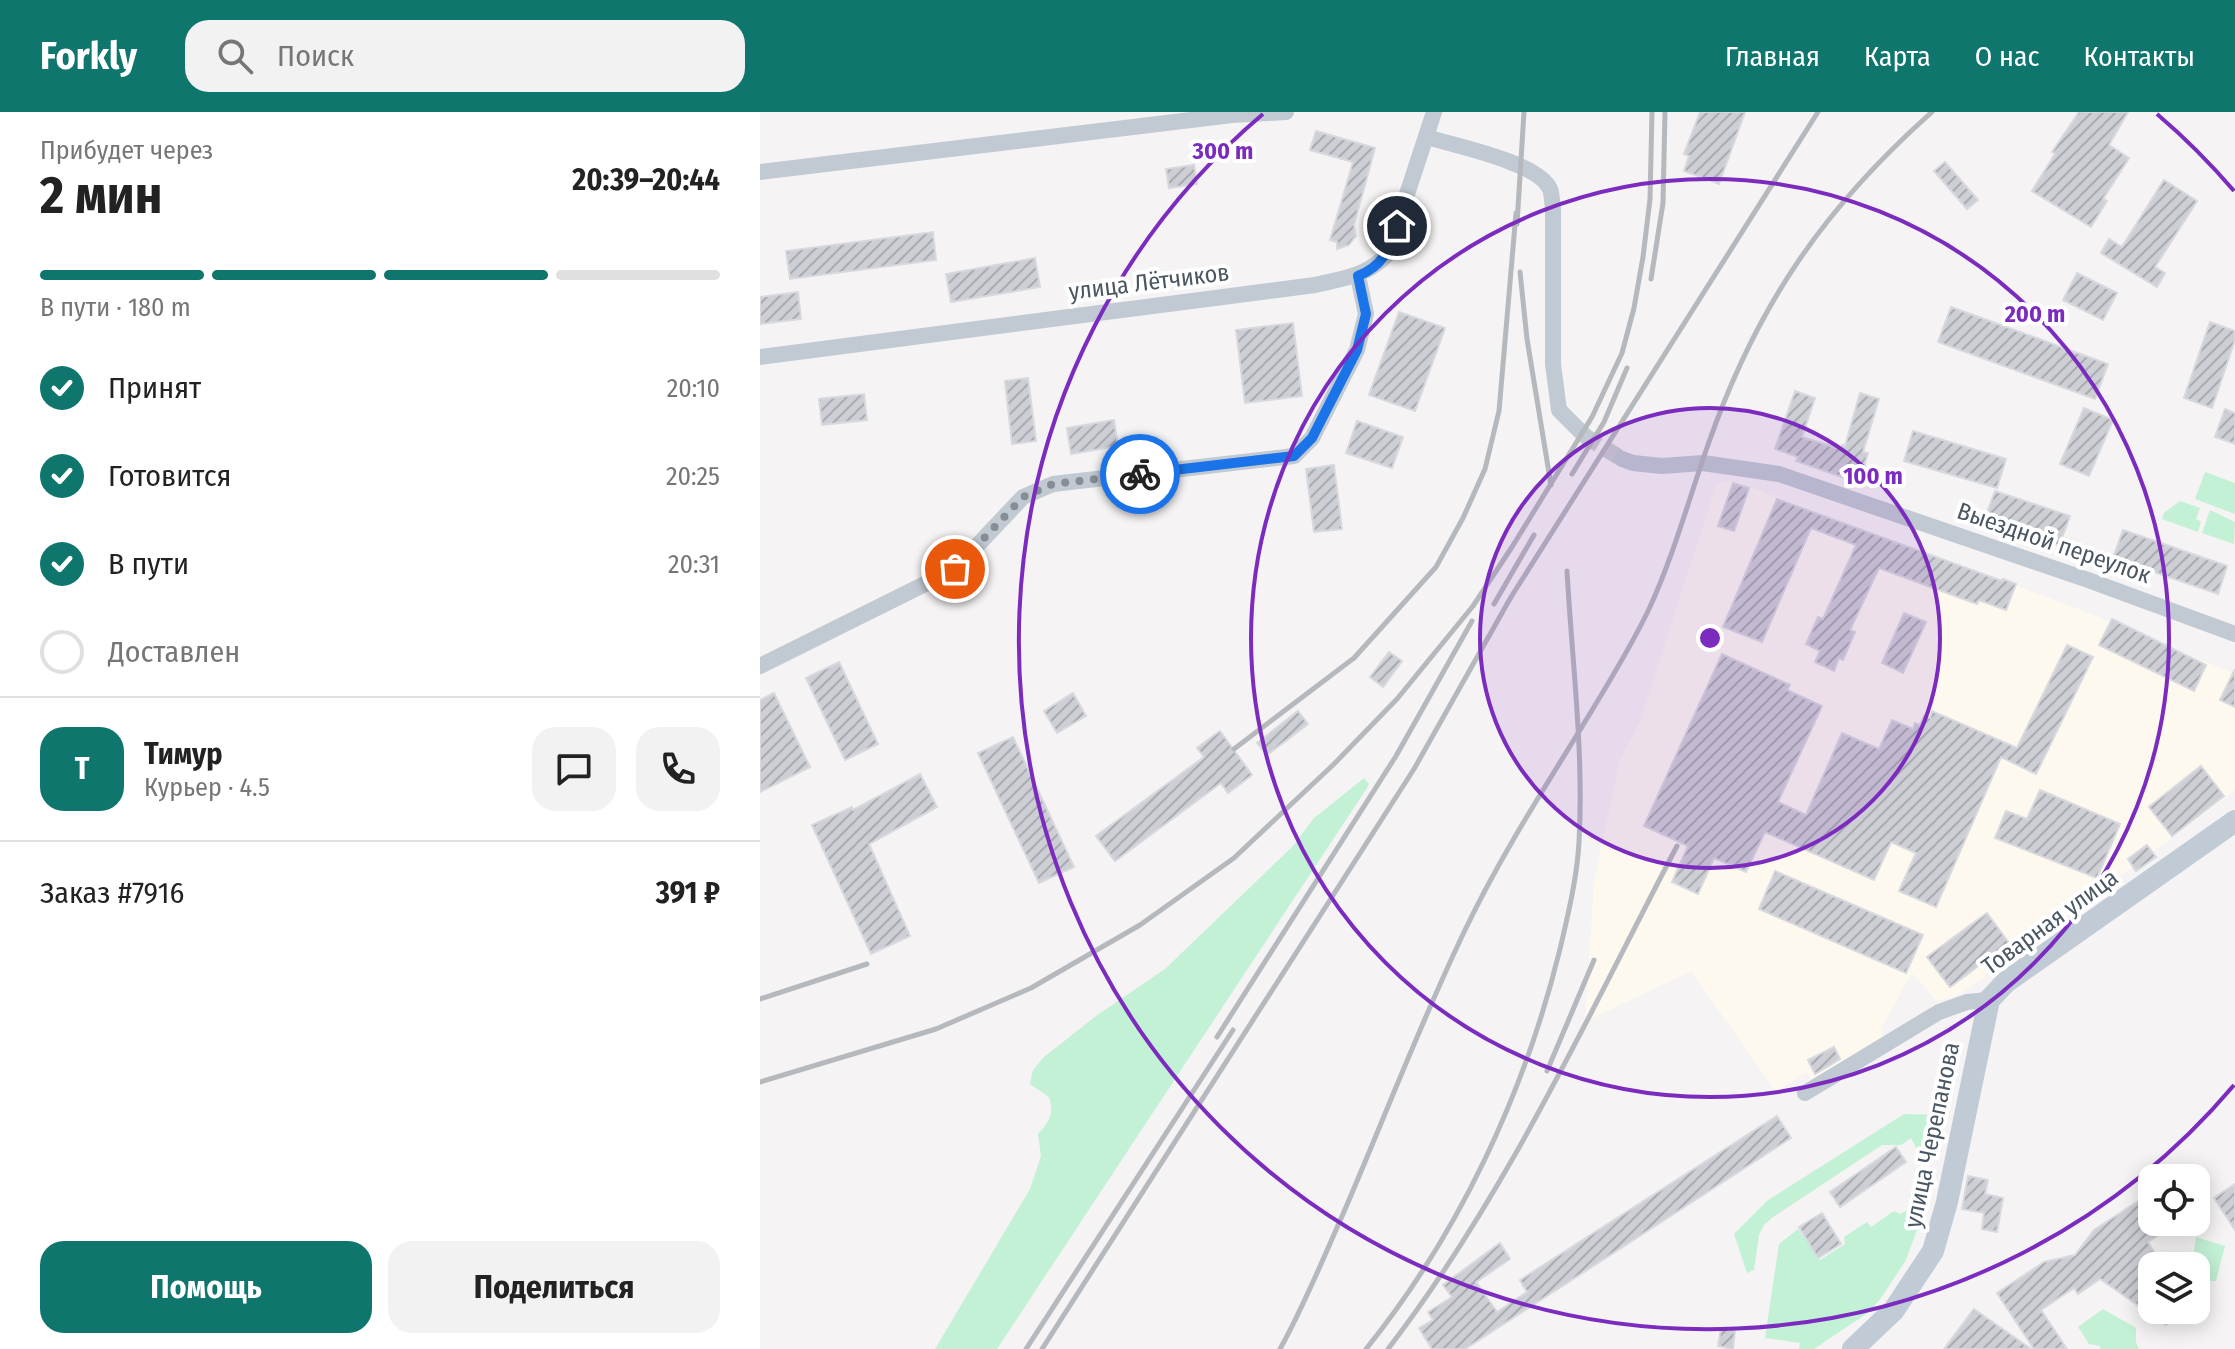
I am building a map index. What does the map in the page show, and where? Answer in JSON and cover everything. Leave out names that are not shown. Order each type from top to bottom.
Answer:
[{"type":"main road","name":"Товарная улица","points":[[1989,1000],[2006,982],[2235,821]]},
{"type":"main road","name":"улица Черепанова","points":[[1853,1349],[1894,1310],[1933,1251],[1947,1202],[1989,1000]]},
{"type":"street","points":[[760,172],[1232,115],[1286,112]]},
{"type":"street","name":"улица Лётчиков","points":[[760,357],[1315,285],[1358,276],[1371,270],[1387,255],[1434,112]]},
{"type":"street","points":[[1427,137],[1519,165],[1539,176],[1550,188],[1553,208],[1553,364],[1559,410],[1585,436]]},
{"type":"street","points":[[760,666],[955,569],[1023,497],[1053,484],[1294,456],[1312,438],[1357,350],[1366,314],[1358,276]]},
{"type":"street","name":"Выездной переулок","points":[[1622,459],[1653,465],[1703,463],[1779,474],[2235,634]]},
{"type":"street","name":"Товарная улица","points":[[1805,1093],[1939,1012],[1967,1002],[1989,1000]]},
{"type":"shaded area","points":[[1727,481],[2076,608],[2235,674],[2235,791],[1959,995],[1937,1001],[1912,973],[1881,1028],[1883,1043],[1813,1082],[1806,1072],[1776,1092],[1691,971],[1585,1022],[1594,881],[1620,760],[1641,719],[1716,485]]},
{"type":"green space","points":[[2205,472],[2235,483],[2235,514],[2195,499]]},
{"type":"green space","points":[[2180,501],[2200,508],[2196,519],[2201,522],[2198,532],[2162,519],[2164,513]]},
{"type":"green space","points":[[2210,510],[2235,522],[2234,544],[2202,533]]},
{"type":"green space","points":[[1364,778],[1369,784],[1367,788],[997,1349],[935,1349],[1030,1189],[1041,1156],[1038,1134],[1051,1113],[1049,1097],[1030,1084],[1033,1070],[1044,1057],[1096,1016],[1165,969],[1294,845],[1313,819]]},
{"type":"green space","points":[[1904,1114],[1939,1115],[1930,1156],[1921,1157],[1911,1138],[1901,1145],[1882,1145],[1764,1225],[1759,1235],[1754,1270],[1747,1273],[1734,1234],[1768,1200]]},
{"type":"green space","points":[[1924,1187],[1927,1203],[1906,1260],[1869,1312],[1814,1349],[1799,1349],[1800,1343],[1765,1338],[1779,1244],[1798,1229],[1820,1260],[1845,1244],[1844,1237],[1867,1222],[1871,1227],[1894,1211],[1900,1214],[1914,1207],[1914,1199],[1909,1195]]},
{"type":"green space","points":[[2196,1237],[2225,1246],[2216,1281],[2210,1281],[2210,1252],[2194,1252]]},
{"type":"green space","points":[[2103,1309],[2136,1328],[2139,1349],[2100,1349],[2100,1346],[2089,1344],[2078,1327]]},
{"type":"building","points":[[1700,112],[1745,112],[1719,184],[1684,171],[1689,156],[1684,154]]},
{"type":"building","points":[[2079,112],[2128,112],[2109,145],[2129,158],[2103,199],[2107,201],[2091,227],[2032,191],[2055,154],[2052,152]]},
{"type":"building","points":[[1316,131],[1375,148],[1354,225],[1356,236],[1349,245],[1337,249],[1337,242],[1330,240],[1353,162],[1310,150]]},
{"type":"building","points":[[1945,162],[1978,200],[1967,209],[1934,171]]},
{"type":"building","points":[[1194,165],[1197,184],[1169,188],[1166,169]]},
{"type":"building","points":[[2164,180],[2197,201],[2155,267],[2165,273],[2157,287],[2101,253],[2109,239],[2122,247]]},
{"type":"building","points":[[933,232],[936,260],[790,279],[786,251]]},
{"type":"building","points":[[1035,258],[1040,287],[951,302],[946,274]]},
{"type":"building","points":[[2077,273],[2117,293],[2103,320],[2063,300]]},
{"type":"building","points":[[798,292],[801,319],[760,324],[760,297]]},
{"type":"building","points":[[1951,307],[2108,364],[2095,399],[1938,342]]},
{"type":"building","points":[[1399,312],[1445,328],[1415,411],[1369,395]]},
{"type":"building","points":[[2210,322],[2235,331],[2235,340],[2212,408],[2184,398]]},
{"type":"building","points":[[1293,323],[1302,396],[1245,403],[1236,330]]},
{"type":"building","points":[[1028,378],[1036,441],[1012,444],[1005,381]]},
{"type":"building","points":[[1795,391],[1815,398],[1802,437],[1840,449],[1842,445],[1845,446],[1860,393],[1879,399],[1863,452],[1868,453],[1859,483],[1796,461],[1798,457],[1775,449]]},
{"type":"building","points":[[864,394],[867,420],[822,425],[819,399]]},
{"type":"building","points":[[2084,408],[2113,420],[2089,476],[2060,464]]},
{"type":"building","points":[[2225,409],[2235,413],[2235,444],[2215,437]]},
{"type":"building","points":[[1114,420],[1118,446],[1071,454],[1067,428]]},
{"type":"building","points":[[1357,421],[1403,437],[1392,468],[1346,453]]},
{"type":"building","points":[[1913,431],[2006,459],[1997,488],[1904,461]]},
{"type":"building","points":[[1334,465],[1342,529],[1314,532],[1306,469]]},
{"type":"building","points":[[1733,483],[1749,488],[1734,531],[1718,526]]},
{"type":"building","points":[[1995,491],[2070,516],[2059,546],[1984,521]]},
{"type":"building","points":[[1777,499],[2016,584],[2006,610],[1979,600],[1977,604],[1879,568],[1850,630],[1855,632],[1843,660],[1839,658],[1834,671],[1815,662],[1820,651],[1806,644],[1818,617],[1823,619],[1856,545],[1811,528],[1762,642],[1723,627]]},
{"type":"building","points":[[2123,530],[2227,566],[2218,594],[2113,558]]},
{"type":"building","points":[[1904,613],[1926,622],[1903,673],[1882,663]]},
{"type":"building","points":[[2112,619],[2206,665],[2194,691],[2099,645]]},
{"type":"building","points":[[2067,645],[2093,657],[2036,774],[2001,757],[1936,907],[1899,891],[1916,853],[1891,842],[1874,880],[1765,832],[1746,872],[1714,858],[1698,894],[1672,882],[1688,846],[1644,826],[1722,654],[1790,685],[1787,690],[1822,706],[1778,802],[1806,815],[1842,733],[1879,749],[1892,720],[1913,729],[1915,723],[1920,725],[1924,716],[1930,718],[1932,711],[2017,748]]},
{"type":"building","points":[[1389,652],[1402,661],[1383,687],[1370,677]]},
{"type":"building","points":[[839,662],[878,744],[845,760],[806,678]]},
{"type":"building","points":[[2235,669],[2235,707],[2220,700]]},
{"type":"building","points":[[774,693],[810,767],[760,792],[760,700]]},
{"type":"building","points":[[1073,693],[1086,716],[1057,733],[1044,711]]},
{"type":"building","points":[[1298,711],[1308,724],[1267,755],[1257,743]]},
{"type":"building","points":[[1220,731],[1252,775],[1228,793],[1221,783],[1115,861],[1096,836],[1204,757],[1197,748]]},
{"type":"building","points":[[1013,737],[1074,867],[1039,883],[978,753]]},
{"type":"building","points":[[2201,766],[2224,796],[2172,836],[2149,807]]},
{"type":"building","points":[[920,774],[937,807],[869,844],[910,936],[871,954],[812,825],[852,807],[853,810]]},
{"type":"building","points":[[2040,790],[2120,824],[2097,878],[1995,838],[2006,811],[2027,819]]},
{"type":"building","points":[[2147,845],[2156,857],[2136,871],[2128,859]]},
{"type":"building","points":[[1775,871],[1923,935],[1906,973],[1759,909]]},
{"type":"building","points":[[1987,913],[2009,943],[1950,987],[1927,957]]},
{"type":"building","points":[[1834,1047],[1840,1059],[1815,1074],[1808,1060]]},
{"type":"building","points":[[1777,1116],[1791,1138],[1465,1349],[1432,1349],[1419,1328],[1433,1320],[1428,1312],[1452,1297],[1443,1285],[1500,1243],[1510,1259],[1476,1282],[1497,1312],[1527,1292],[1520,1280]]},
{"type":"building","points":[[1896,1147],[1906,1162],[1840,1207],[1830,1192]]},
{"type":"building","points":[[1968,1176],[1988,1180],[1985,1194],[2003,1198],[1997,1232],[1982,1229],[1984,1213],[1962,1209]]},
{"type":"building","points":[[2235,1184],[2235,1230],[2214,1198]]},
{"type":"building","points":[[2138,1201],[2138,1236],[2157,1236],[2148,1242],[2154,1252],[2138,1252],[2138,1305],[2100,1279],[2078,1294],[2074,1288],[2041,1310],[2067,1349],[2034,1349],[1997,1293],[2044,1262],[2075,1255],[2094,1230]]},
{"type":"building","points":[[1822,1213],[1841,1244],[1818,1258],[1799,1227]]},
{"type":"building","points":[[1974,1309],[2031,1349],[1944,1349]]},
{"type":"building","points":[[1721,1328],[1735,1330],[1733,1349],[1718,1346]]},
{"type":"tunnel","points":[[1585,436],[1622,459]]},
{"type":"railway","points":[[1517,224],[1524,112]]},
{"type":"railway","points":[[760,1082],[936,1029],[1031,988],[1140,925],[1234,858],[1333,765],[1397,699],[1473,606],[1512,547],[1592,417],[1622,353],[1643,257],[1650,199],[1652,112]]},
{"type":"railway","points":[[1651,279],[1663,203],[1665,112]]},
{"type":"railway","points":[[1042,1349],[1414,769],[1511,597],[1818,112]]},
{"type":"railway","points":[[1280,1349],[1313,1282],[1449,963],[1479,902],[1618,668],[1649,609],[1728,392],[1749,346],[1772,303],[1827,222],[1893,148],[1932,112]]},
{"type":"railway","points":[[1234,749],[1354,658],[1436,567],[1463,518],[1485,469],[1499,411],[1516,213]]},
{"type":"railway","points":[[1520,272],[1527,339],[1551,485]]},
{"type":"railway","points":[[1572,474],[1604,422],[1627,368]]},
{"type":"railway","points":[[1494,604],[1534,535]]},
{"type":"railway","points":[[1366,1349],[1431,1258],[1485,1160],[1528,1056],[1560,949],[1576,869],[1580,808],[1579,740],[1567,571]]},
{"type":"railway","points":[[1217,1037],[1396,756],[1472,621]]},
{"type":"railway","points":[[1388,1349],[1430,1291],[1507,1168],[1677,846]]},
{"type":"railway","points":[[1547,1071],[1594,960]]},
{"type":"railway","points":[[760,999],[867,964]]},
{"type":"railway","points":[[1026,1349],[1233,1030]]},
{"type":"way so far","points":[[955,569],[1023,497],[1053,484],[1140,474]]},
{"type":"route","points":[[1140,474],[1294,456],[1312,438],[1357,350],[1366,314],[1358,276],[1371,270],[1387,255],[1397,226]]}]
